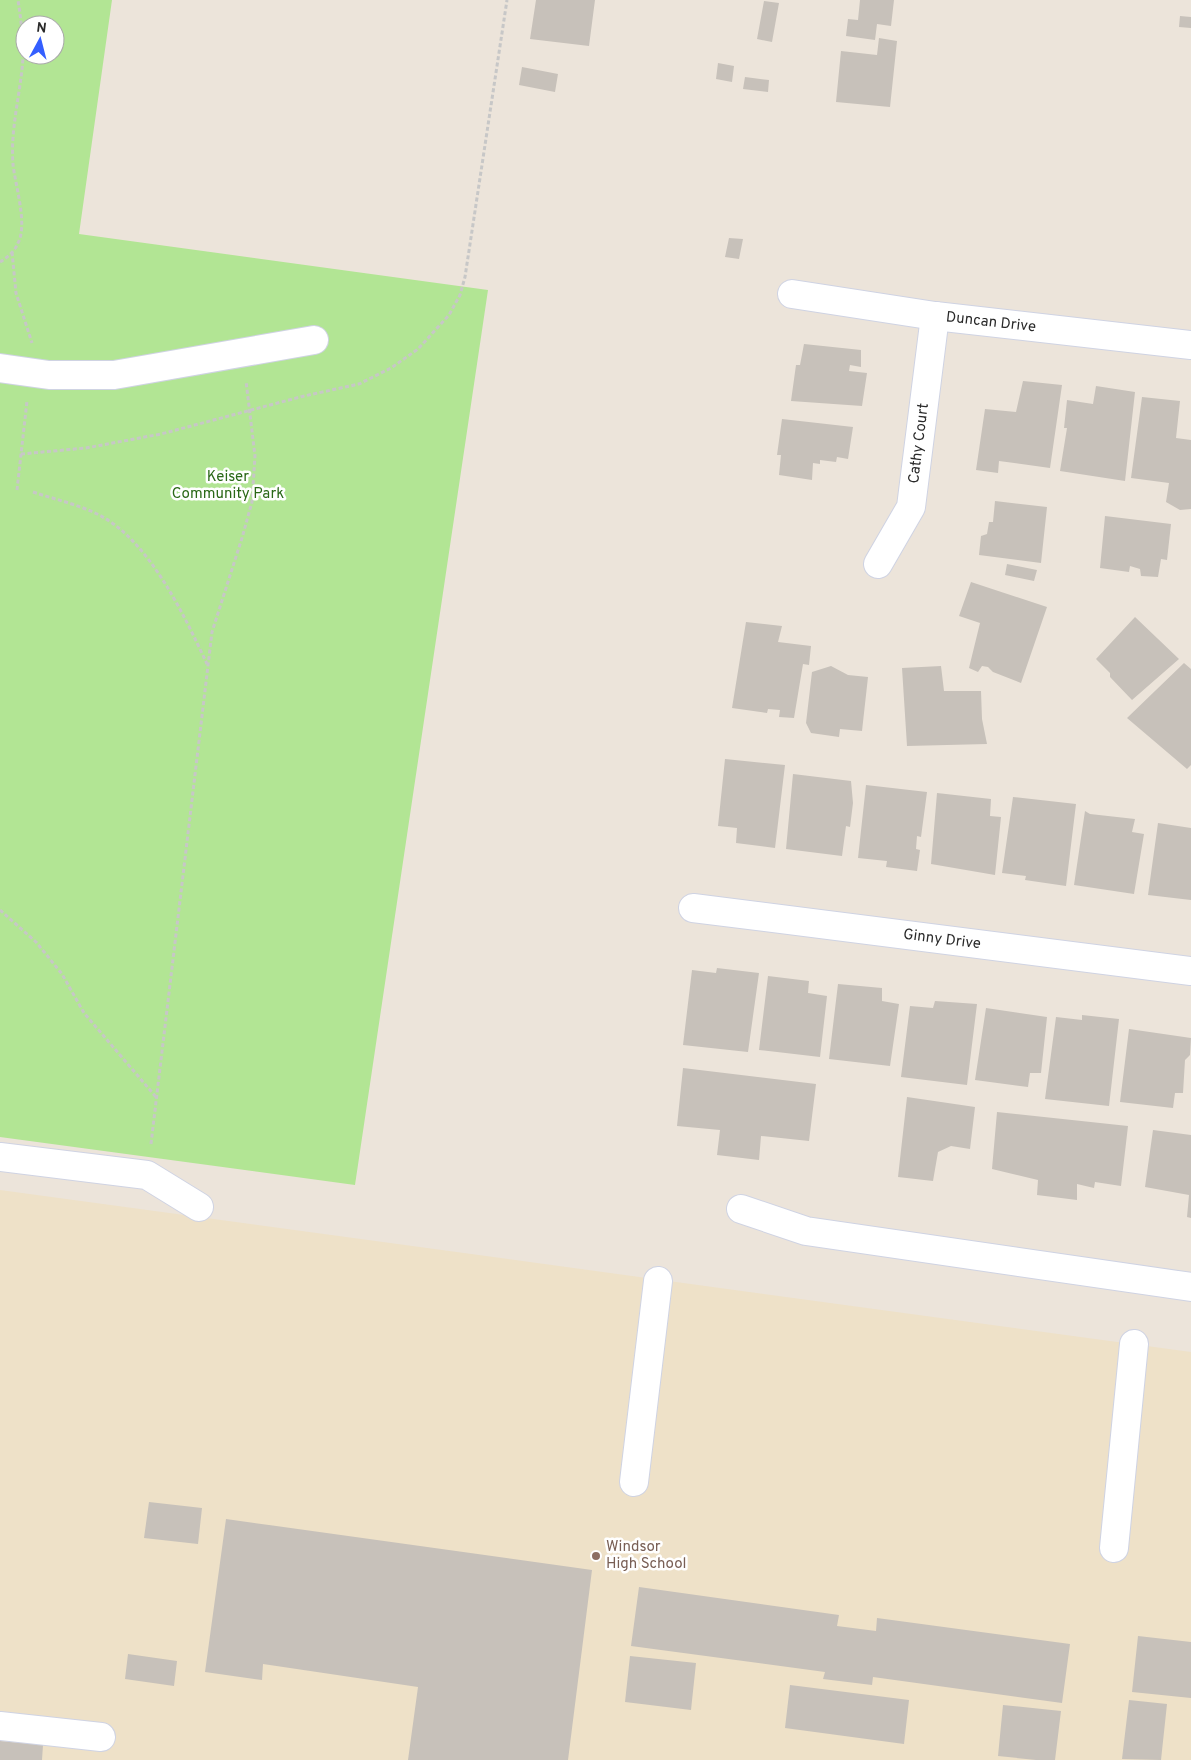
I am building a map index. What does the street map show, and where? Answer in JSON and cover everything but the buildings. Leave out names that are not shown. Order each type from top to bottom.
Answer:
[{"type":"street","name":"Duncan Drive","points":[[792,294],[935,316],[1191,345]]},
{"type":"street","name":"Cathy Court","points":[[878,564],[911,507],[935,316]]},
{"type":"street","points":[[0,368],[49,375],[114,375],[314,340]]},
{"type":"street","name":"Ginny Drive","points":[[692,908],[1191,971]]},
{"type":"street","points":[[0,1157],[147,1175],[199,1207]]},
{"type":"street","points":[[741,1209],[806,1230],[1191,1286]]},
{"type":"street","points":[[634,1482],[658,1281]]},
{"type":"street","points":[[1114,1548],[1134,1344]]},
{"type":"street","points":[[0,1726],[101,1737]]},
{"type":"path","points":[[0,262],[8,257],[19,243],[22,220],[13,164],[23,58],[22,26],[18,0]]},
{"type":"path","points":[[17,490],[21,454],[86,448],[161,434],[359,384],[391,368],[418,349],[449,315],[460,295],[465,277],[507,0]]},
{"type":"path","points":[[147,1175],[212,632],[252,502],[255,456],[242,352]]},
{"type":"path","points":[[33,492],[96,513],[120,529],[158,573],[186,618],[208,665]]},
{"type":"path","points":[[0,910],[36,942],[62,974],[84,1012],[156,1097]]},
{"type":"shaded area","name":"Windsor High School","points":[[0,1190],[1191,1352],[1191,1760],[0,1760]]},
{"type":"green space","name":"Keiser Community Park","points":[[0,0],[112,0],[79,234],[488,290],[355,1185],[0,1137]]},
{"type":"place","name":"Windsor High School","points":[[596,1556]]}]
